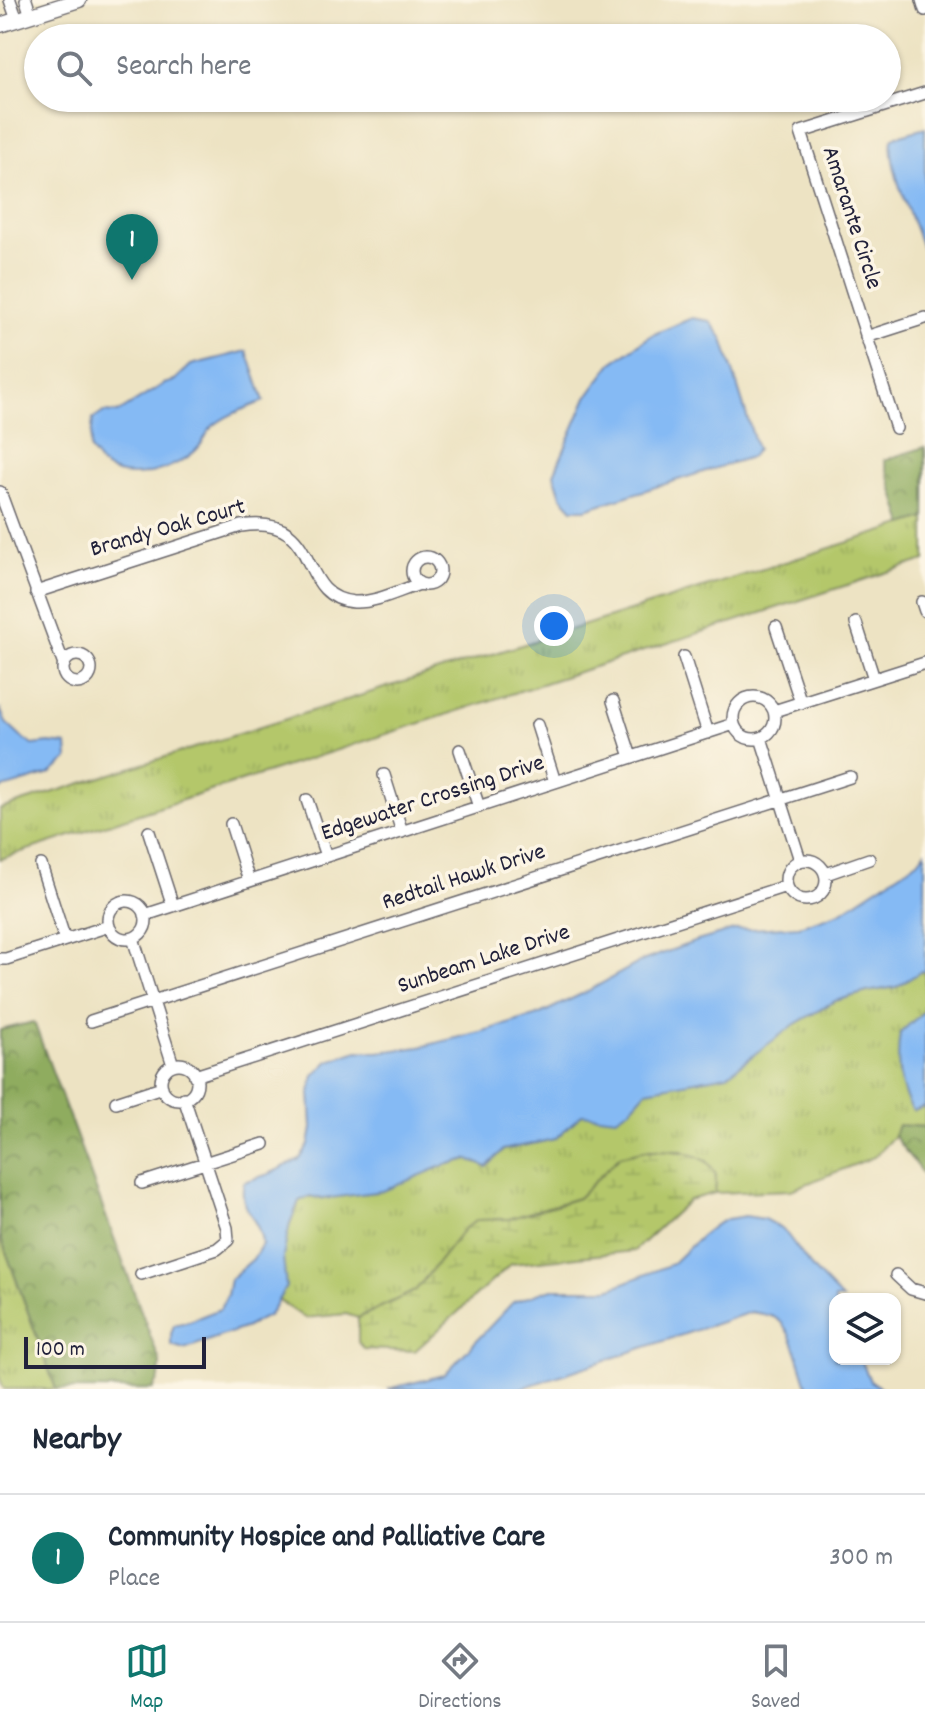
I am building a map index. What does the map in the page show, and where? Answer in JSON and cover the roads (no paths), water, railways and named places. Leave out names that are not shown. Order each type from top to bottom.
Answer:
[{"type":"street","points":[[10,0],[24,18]]},
{"type":"street","points":[[24,18],[26,0]]},
{"type":"street","points":[[0,25],[79,0]]},
{"type":"street","points":[[922,0],[925,10]]},
{"type":"street","name":"Amarante Circle","points":[[901,101],[925,93]]},
{"type":"street","name":"Amarante Circle","points":[[865,112],[801,132],[866,337]]},
{"type":"street","points":[[896,428],[866,337],[925,318]]},
{"type":"street","points":[[0,492],[64,665]]},
{"type":"street","name":"Brandy Oak Court","points":[[36,592],[252,524],[279,528],[291,535],[300,544],[317,580],[326,591],[341,599],[368,601],[420,584]]},
{"type":"street","points":[[856,623],[874,679]]},
{"type":"street","points":[[776,627],[801,703]]},
{"type":"street","points":[[684,657],[708,733]]},
{"type":"street","points":[[774,711],[925,663]]},
{"type":"street","points":[[747,698],[763,699],[774,711],[773,727],[761,738],[745,737],[734,724],[735,709],[747,698]]},
{"type":"street","points":[[613,701],[631,757]]},
{"type":"street","name":"Edgewater Crossing Drive","points":[[145,915],[734,724]]},
{"type":"street","points":[[537,725],[555,782]]},
{"type":"street","points":[[761,738],[800,860]]},
{"type":"street","points":[[460,750],[479,807]]},
{"type":"street","points":[[384,775],[402,832]]},
{"type":"street","name":"Redtail Hawk Drive","points":[[91,1021],[850,777]]},
{"type":"street","points":[[307,800],[326,856]]},
{"type":"street","points":[[231,824],[249,881]]},
{"type":"street","points":[[149,832],[173,906]]},
{"type":"street","points":[[826,874],[869,859]]},
{"type":"street","points":[[800,860],[816,862],[826,874],[824,889],[812,899],[796,898],[786,886],[788,870],[800,860]]},
{"type":"street","points":[[41,865],[65,940]]},
{"type":"street","name":"Sunbeam Lake Drive","points":[[195,1076],[786,886]]},
{"type":"street","points":[[122,903],[136,904],[145,915],[144,929],[133,938],[119,937],[109,926],[111,912],[122,903]]},
{"type":"street","points":[[3,959],[109,926]]},
{"type":"street","points":[[133,938],[173,1065]]},
{"type":"street","points":[[173,1065],[187,1066],[195,1076],[194,1090],[184,1098],[170,1097],[162,1087],[163,1073],[173,1065]]},
{"type":"street","points":[[116,1102],[162,1087]]},
{"type":"street","points":[[141,1274],[217,1249],[228,1240],[227,1228],[184,1098]]},
{"type":"street","points":[[142,1183],[264,1144]]},
{"type":"street","points":[[896,1275],[911,1289],[925,1293]]},
{"type":"water","points":[[925,128],[925,256],[898,181],[892,139]]},
{"type":"water","points":[[692,318],[710,321],[723,339],[757,449],[751,457],[586,509],[573,509],[561,496],[554,474],[587,397],[612,363],[652,335]]},
{"type":"water","points":[[247,351],[264,401],[219,422],[211,428],[199,447],[179,462],[152,472],[125,475],[102,465],[90,450],[93,419],[104,412],[117,413],[174,381],[191,365]]},
{"type":"water","points":[[0,708],[6,723],[33,745],[67,745],[68,759],[50,774],[0,789]]},
{"type":"water","points":[[925,852],[925,971],[896,987],[835,1001],[795,1024],[727,1075],[647,1090],[630,1109],[616,1118],[582,1114],[555,1139],[503,1150],[487,1167],[468,1159],[445,1165],[383,1191],[323,1199],[310,1196],[299,1201],[290,1223],[283,1257],[286,1287],[269,1315],[247,1327],[184,1349],[171,1345],[174,1325],[220,1309],[230,1279],[253,1259],[262,1244],[258,1228],[246,1207],[244,1182],[300,1159],[309,1145],[312,1128],[310,1093],[314,1075],[329,1061],[358,1051],[420,1047],[480,1032],[538,1015],[642,961],[694,942],[734,930],[799,926],[840,912],[918,861]]},
{"type":"water","points":[[925,1010],[925,1107],[913,1111],[901,1084],[898,1063],[900,1033]]},
{"type":"water","points":[[745,1216],[764,1219],[783,1229],[813,1269],[836,1293],[829,1293],[829,1365],[863,1365],[870,1381],[883,1389],[808,1389],[796,1351],[782,1324],[771,1316],[751,1312],[519,1389],[388,1389],[444,1375],[513,1302],[552,1289],[609,1289],[672,1264],[701,1236],[727,1219]]},
{"type":"place","name":"Community Hospice and Palliative Care","points":[[132,280]]}]
